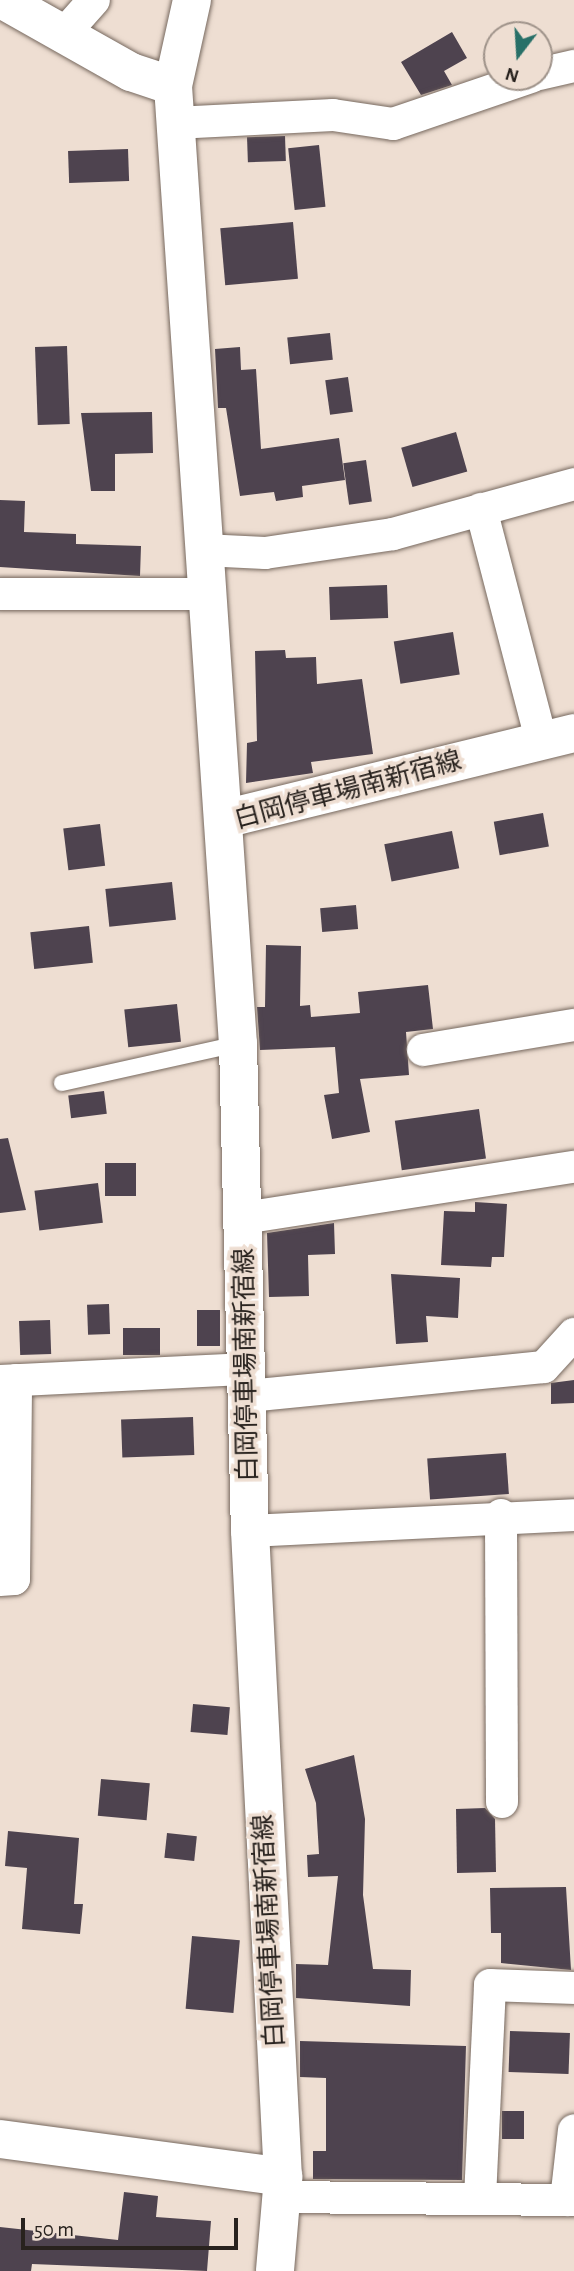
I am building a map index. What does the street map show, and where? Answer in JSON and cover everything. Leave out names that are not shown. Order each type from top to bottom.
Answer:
[{"type":"main road","points":[[2,0],[174,104]]},
{"type":"main road","points":[[192,0],[174,104],[206,594],[224,819]]},
{"type":"main road","name":"白岡停車場南新宿線","points":[[275,2271],[282,2187],[250,1531],[238,1044],[224,819],[558,736]]},
{"type":"main road","points":[[0,2138],[282,2187]]},
{"type":"street","points":[[61,36],[94,0]]},
{"type":"street","points":[[553,71],[574,66]]},
{"type":"street","points":[[174,104],[333,115],[393,124],[490,91]]},
{"type":"street","points":[[203,550],[265,554],[319,546],[481,509],[574,484]]},
{"type":"street","points":[[481,509],[558,736]]},
{"type":"street","points":[[0,594],[206,594]]},
{"type":"street","points":[[423,1050],[574,1025]]},
{"type":"street","points":[[243,1218],[574,1167]]},
{"type":"street","points":[[0,1580],[14,1579],[8,1380],[248,1382],[544,1367],[574,1334]]},
{"type":"street","points":[[250,1531],[502,1515],[574,1515]]},
{"type":"street","points":[[502,1515],[502,1802]]},
{"type":"street","points":[[480,2198],[490,1985],[574,1988]]},
{"type":"street","points":[[282,2187],[570,2200],[574,2130]]},
{"type":"lane","points":[[62,1083],[238,1044]]},
{"type":"building","points":[[452,32],[467,58],[444,71],[452,85],[421,95],[401,62]]},
{"type":"building","points":[[285,136],[286,161],[248,162],[247,137]]},
{"type":"building","points":[[319,145],[325,207],[295,210],[288,148]]},
{"type":"building","points":[[128,149],[129,181],[69,183],[68,151]]},
{"type":"building","points":[[293,222],[298,279],[225,285],[220,228]]},
{"type":"building","points":[[330,333],[333,360],[290,364],[287,337]]},
{"type":"building","points":[[67,346],[70,424],[38,425],[35,347]]},
{"type":"building","points":[[240,347],[241,370],[256,369],[261,449],[339,438],[345,480],[302,486],[303,497],[276,501],[274,492],[240,496],[226,408],[218,408],[215,349]]},
{"type":"building","points":[[348,377],[353,412],[330,415],[325,380]]},
{"type":"building","points":[[152,412],[153,453],[115,454],[115,491],[91,491],[81,413]]},
{"type":"building","points":[[456,432],[467,471],[413,487],[401,448]]},
{"type":"building","points":[[366,460],[372,502],[349,505],[343,463]]},
{"type":"building","points":[[0,500],[25,501],[24,532],[76,534],[76,544],[141,546],[140,576],[0,567]]},
{"type":"building","points":[[387,585],[388,618],[330,620],[329,587]]},
{"type":"building","points":[[453,632],[460,674],[400,684],[394,641]]},
{"type":"building","points":[[285,650],[286,658],[316,657],[317,684],[362,679],[373,754],[311,762],[313,773],[246,783],[247,743],[257,741],[255,651]]},
{"type":"building","points":[[543,813],[549,846],[500,855],[494,822]]},
{"type":"building","points":[[100,824],[105,866],[68,870],[63,829]]},
{"type":"building","points":[[452,831],[459,868],[392,881],[384,844]]},
{"type":"building","points":[[172,882],[176,920],[109,927],[105,889]]},
{"type":"building","points":[[356,905],[358,929],[322,932],[320,908]]},
{"type":"building","points":[[89,926],[93,963],[34,969],[30,932]]},
{"type":"building","points":[[266,945],[301,946],[300,1006],[310,1005],[311,1017],[360,1013],[358,992],[428,985],[433,1029],[406,1032],[409,1075],[360,1079],[370,1132],[332,1139],[324,1095],[339,1093],[335,1047],[260,1050],[257,1007],[265,1007]]},
{"type":"building","points":[[177,1004],[181,1042],[128,1047],[124,1010]]},
{"type":"building","points":[[104,1091],[107,1114],[71,1118],[68,1095]]},
{"type":"building","points":[[479,1109],[486,1159],[402,1170],[395,1121]]},
{"type":"building","points":[[8,1138],[26,1210],[0,1213],[0,1139]]},
{"type":"building","points":[[105,1163],[136,1163],[136,1196],[105,1196]]},
{"type":"building","points":[[98,1183],[103,1223],[39,1231],[34,1191]]},
{"type":"building","points":[[475,1202],[507,1204],[504,1257],[492,1257],[491,1267],[441,1265],[444,1211],[475,1212]]},
{"type":"building","points":[[334,1223],[335,1254],[308,1255],[309,1296],[269,1297],[267,1233]]},
{"type":"building","points":[[391,1274],[460,1278],[458,1318],[426,1316],[428,1342],[396,1344]]},
{"type":"building","points":[[109,1304],[110,1334],[88,1335],[87,1305]]},
{"type":"building","points":[[197,1310],[220,1310],[220,1346],[197,1346]]},
{"type":"building","points":[[50,1320],[51,1354],[20,1355],[19,1321]]},
{"type":"building","points":[[123,1328],[160,1328],[160,1355],[123,1355]]},
{"type":"building","points":[[574,1380],[574,1403],[551,1404],[551,1383]]},
{"type":"building","points":[[193,1417],[194,1455],[122,1457],[121,1420]]},
{"type":"building","points":[[506,1453],[509,1494],[430,1499],[427,1459]]},
{"type":"building","points":[[193,1704],[230,1707],[227,1735],[191,1732]]},
{"type":"building","points":[[354,1755],[365,1819],[363,1895],[373,1969],[411,1970],[410,2006],[296,1998],[296,1964],[328,1965],[338,1876],[308,1877],[307,1855],[319,1854],[316,1803],[305,1769]]},
{"type":"building","points":[[101,1779],[150,1783],[147,1820],[98,1816]]},
{"type":"building","points":[[485,1808],[495,1819],[496,1872],[457,1873],[456,1809]]},
{"type":"building","points":[[8,1831],[79,1838],[74,1904],[83,1904],[80,1934],[22,1929],[27,1868],[5,1866]]},
{"type":"building","points":[[167,1833],[197,1836],[194,1861],[164,1858]]},
{"type":"building","points":[[566,1887],[571,1970],[501,1963],[501,1933],[491,1933],[490,1888]]},
{"type":"building","points":[[192,1936],[240,1940],[233,2013],[186,2009]]},
{"type":"building","points":[[510,2031],[570,2033],[569,2074],[509,2072]]},
{"type":"building","points":[[300,2041],[466,2046],[462,2180],[313,2179],[313,2151],[326,2151],[326,2078],[300,2077]]},
{"type":"building","points":[[502,2111],[524,2111],[524,2139],[502,2139]]},
{"type":"building","points":[[124,2192],[158,2196],[156,2217],[211,2221],[207,2271],[32,2264],[31,2271],[0,2271],[0,2227],[118,2240]]}]
